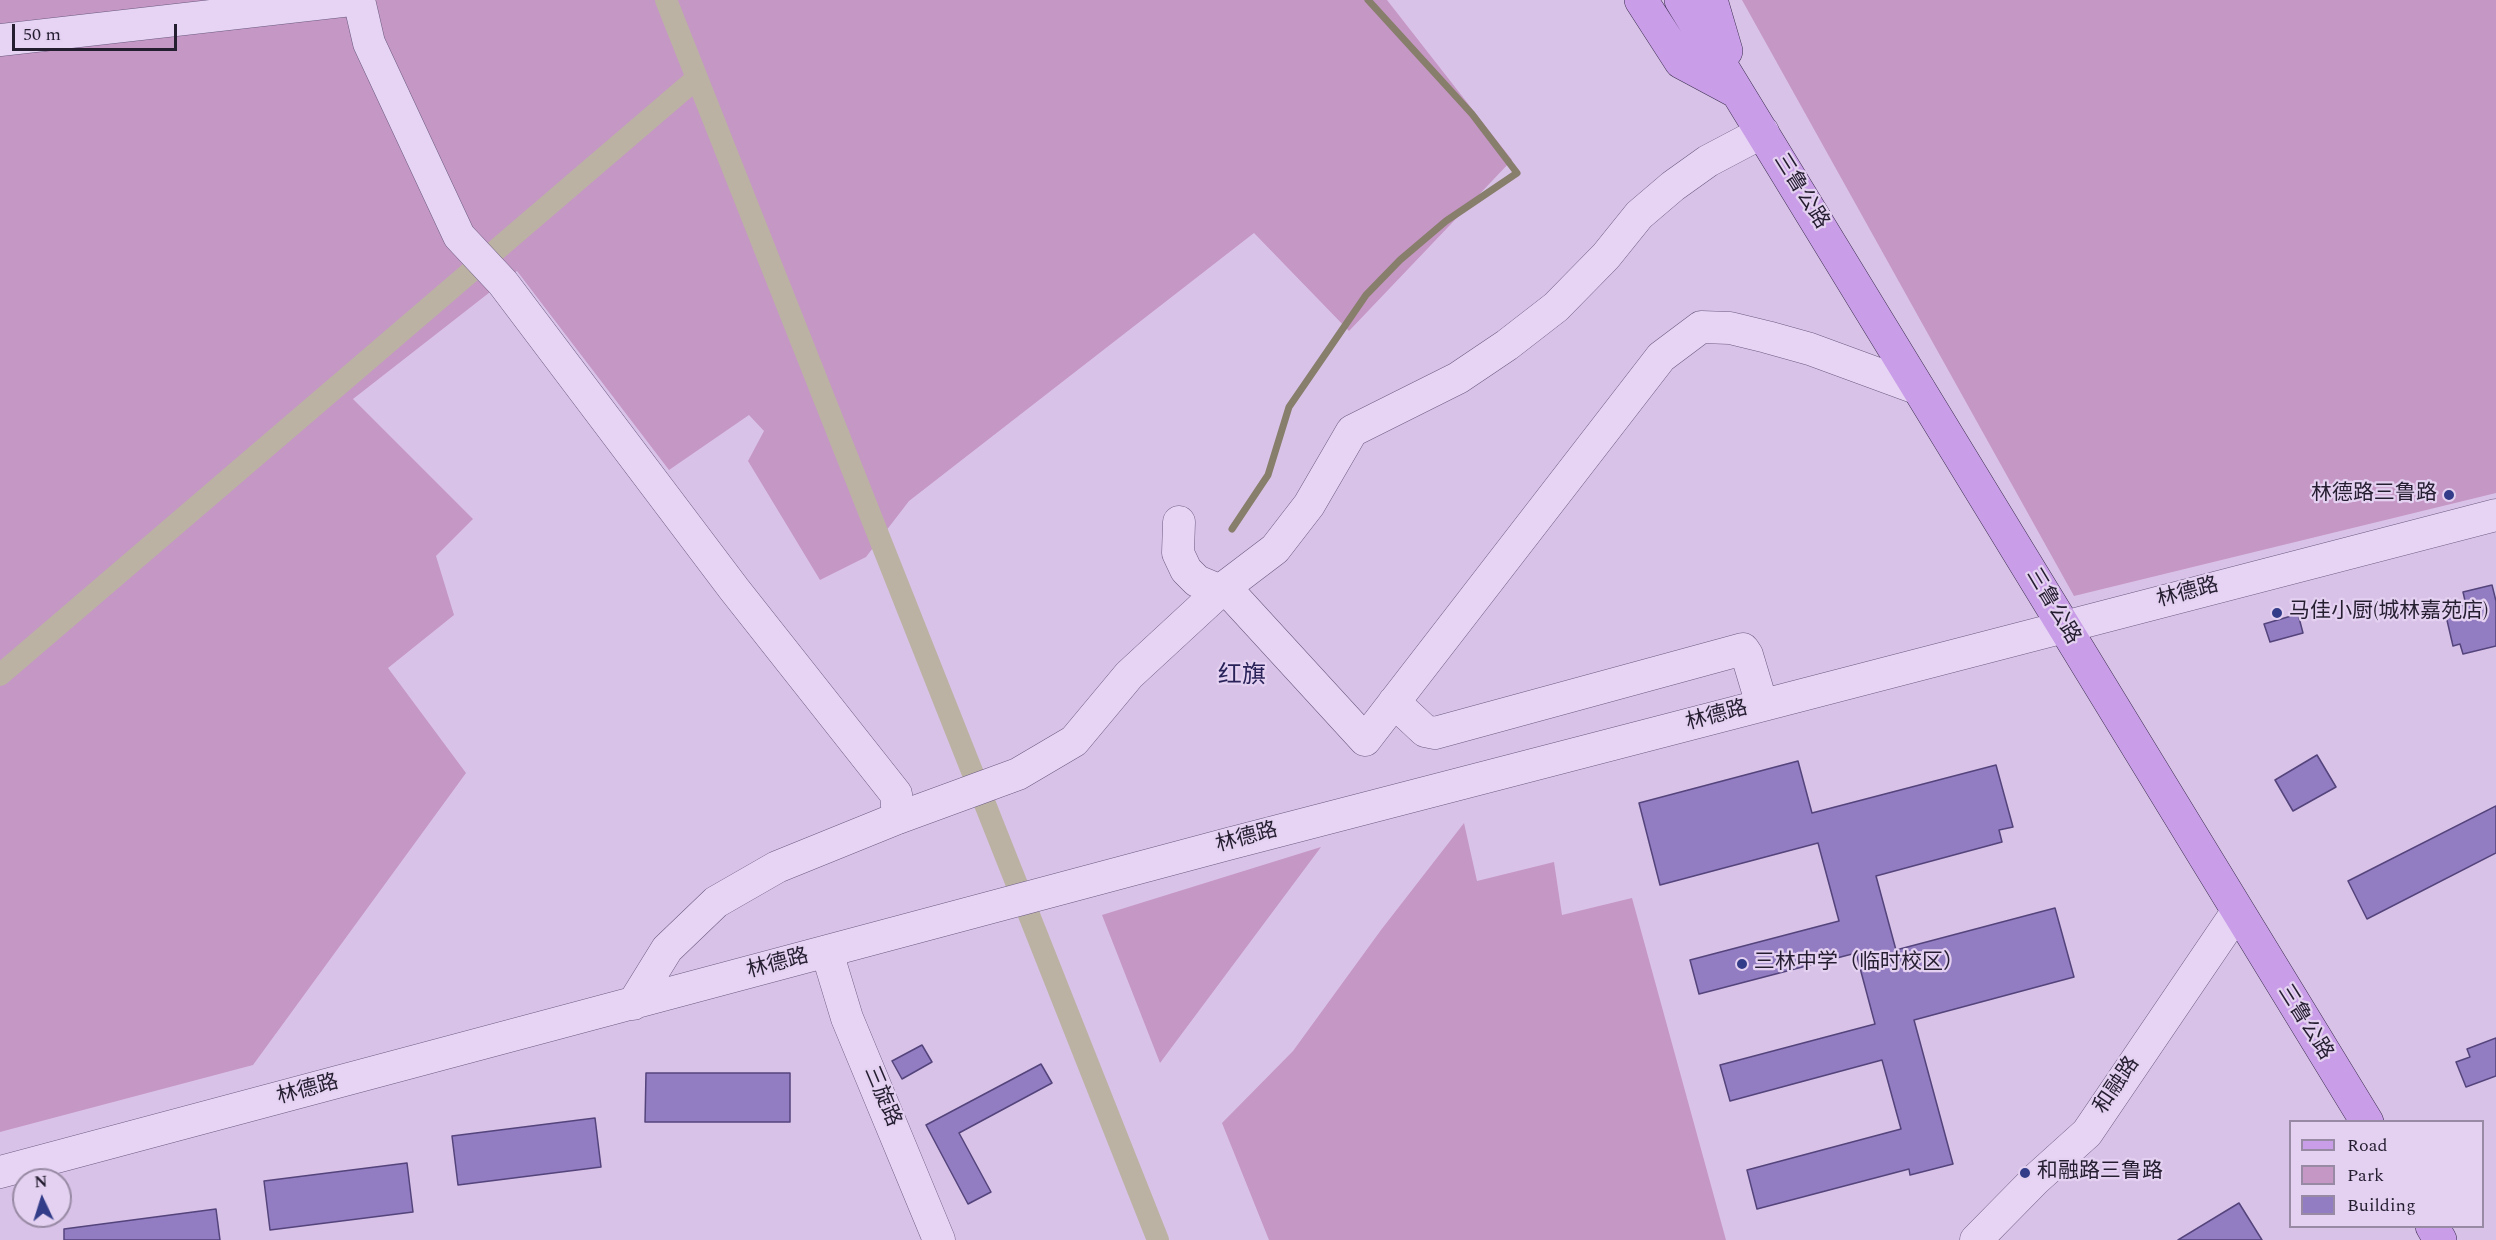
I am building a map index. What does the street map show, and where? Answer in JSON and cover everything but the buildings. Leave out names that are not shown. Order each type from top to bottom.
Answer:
[{"type":"main road","name":"三鲁公路","points":[[1641,0],[1681,62],[1738,93]]},
{"type":"main road","name":"三鲁公路","points":[[1681,0],[2366,1120]]},
{"type":"main road","name":"三鲁公路","points":[[1711,0],[1738,93]]},
{"type":"street","points":[[0,40],[351,0]]},
{"type":"street","points":[[360,0],[369,43],[459,236],[503,283],[734,589],[896,794],[898,818]]},
{"type":"street","points":[[633,1004],[667,949],[716,902],[777,867],[898,818],[1018,774],[1074,741],[1129,675],[1221,590],[1275,549],[1309,505],[1352,431],[1458,378],[1507,345],[1556,308],[1606,256],[1639,215],[1672,186],[1708,161],[1763,132]]},
{"type":"street","points":[[1179,522],[1178,553],[1186,570],[1197,581],[1233,596],[1365,740],[1661,357],[1701,327],[1730,328],[1789,343],[1920,389]]},
{"type":"street","name":"林德路","points":[[0,1172],[1228,844],[2496,515]]},
{"type":"street","points":[[1395,702],[1425,731],[1435,733],[1743,649],[1747,655],[1762,705]]},
{"type":"street","name":"和融路","points":[[1976,1240],[2036,1179],[2087,1133],[2237,912]]},
{"type":"street","name":"三旋路","points":[[827,952],[847,1018],[939,1240]]},
{"type":"green space","points":[[0,0],[1387,0],[1512,160],[1349,331],[1254,233],[909,501],[866,557],[820,580],[748,461],[764,431],[749,415],[669,470],[517,271],[353,399],[473,519],[436,556],[454,615],[388,668],[466,773],[253,1065],[0,1132]]},
{"type":"green space","points":[[1742,0],[2496,0],[2496,493],[2074,596]]},
{"type":"green space","points":[[1464,823],[1477,881],[1554,862],[1562,915],[1632,898],[1726,1240],[1269,1240],[1222,1123],[1293,1051],[1381,930]]},
{"type":"green space","points":[[1321,847],[1160,1063],[1102,915]]},
{"type":"waterway","points":[[666,0],[1158,1240]]},
{"type":"waterway","points":[[1232,529],[1268,475],[1289,407],[1366,295],[1400,260],[1446,221],[1517,173],[1472,114],[1368,0]]},
{"type":"waterway","points":[[0,675],[697,78]]},
{"type":"place","name":"林德路三鲁路","points":[[2449,495]]},
{"type":"place","name":"马佳小厨(城林嘉苑店)","points":[[2277,613]]},
{"type":"place","name":"三林中学（临时校区）","points":[[1742,964]]},
{"type":"place","name":"和融路三鲁路","points":[[2025,1173]]},
{"type":"district","name":"红旗","points":[[1242,677]]}]
